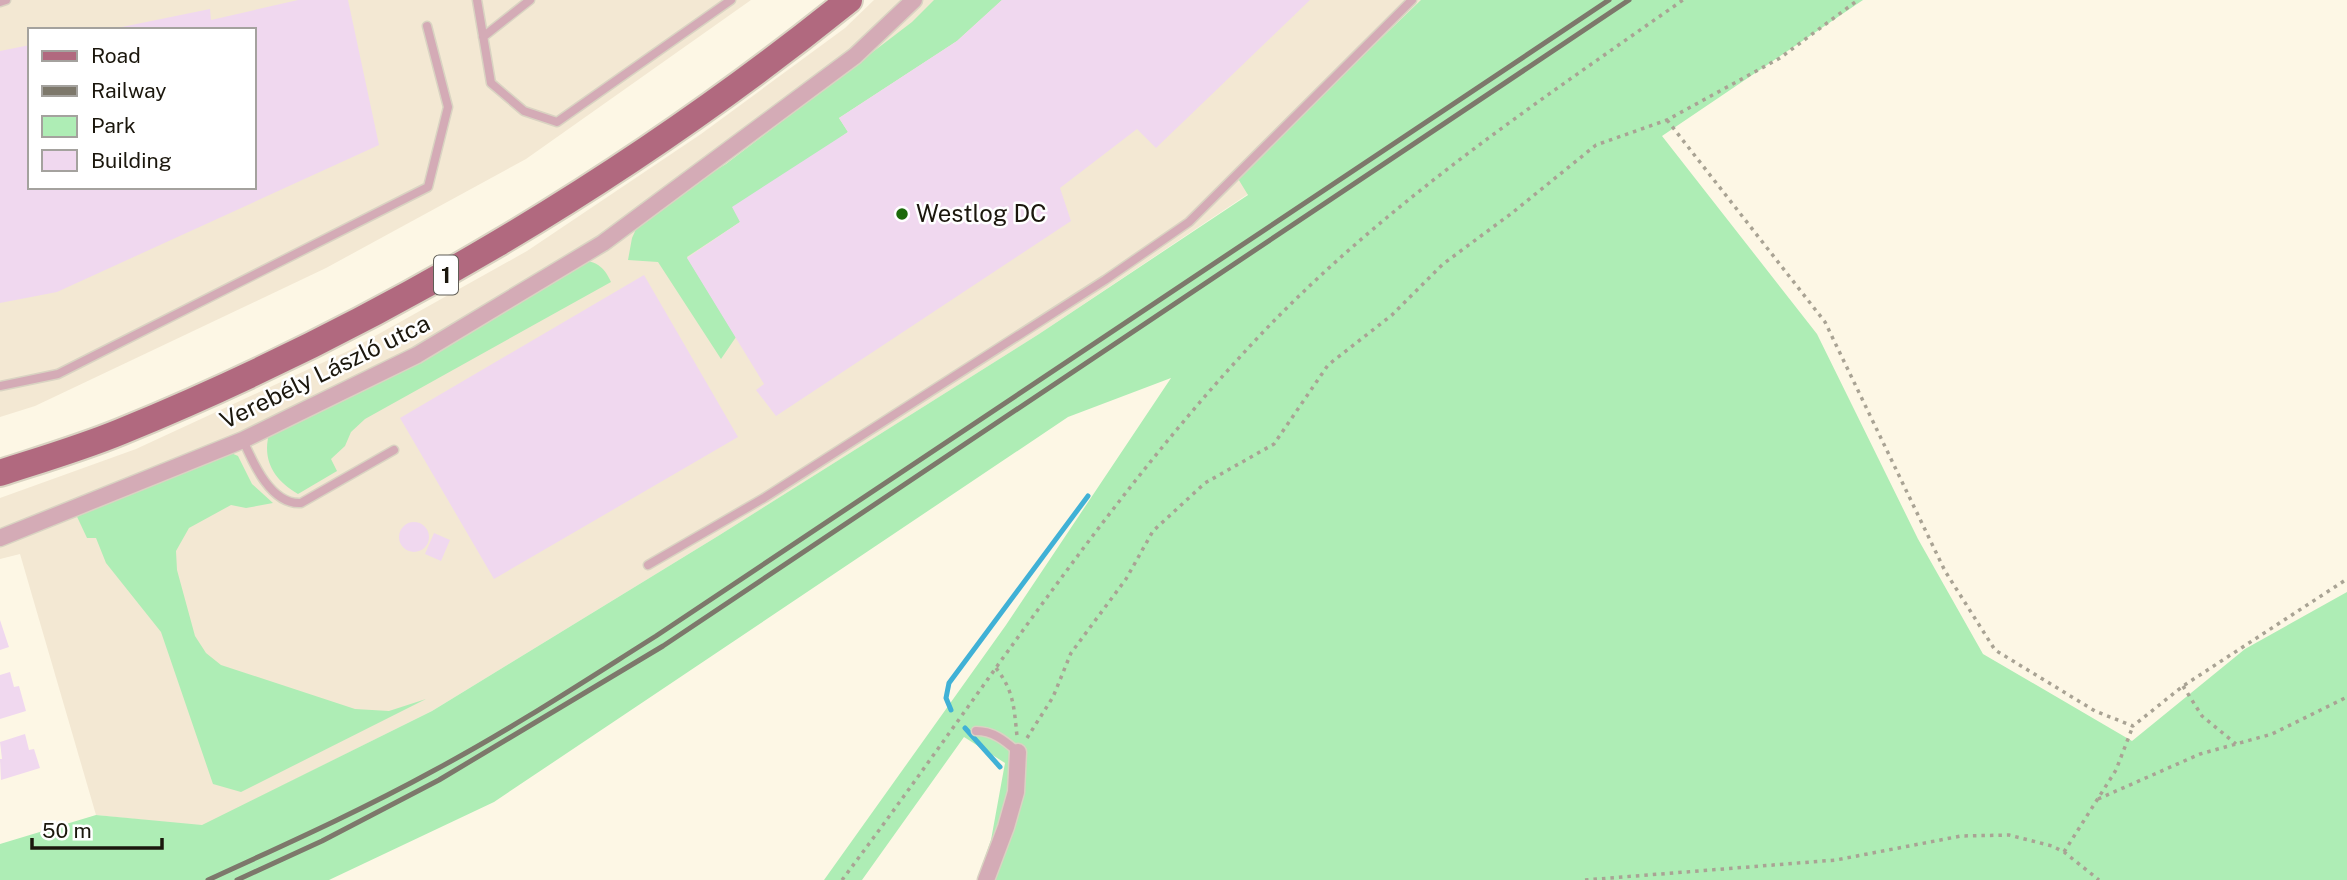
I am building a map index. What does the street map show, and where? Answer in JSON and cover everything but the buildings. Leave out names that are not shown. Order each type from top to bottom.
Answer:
[{"type":"main road","name":"1","points":[[0,473],[117,433],[216,391],[301,351],[461,267],[649,148],[849,0]]},
{"type":"street","name":"Verebély László utca","points":[[0,538],[243,440],[417,355],[603,243],[855,56],[914,0]]},
{"type":"street","points":[[986,880],[1016,792],[1018,752]]},
{"type":"lane","points":[[0,2],[6,0]]},
{"type":"lane","points":[[477,0],[491,83],[524,111],[557,122],[731,0]]},
{"type":"lane","points":[[483,37],[530,0]]},
{"type":"lane","points":[[648,565],[788,483],[1105,280],[1189,222],[1412,0]]},
{"type":"lane","points":[[0,386],[58,374],[428,187],[448,107],[427,26]]},
{"type":"lane","points":[[243,440],[262,477],[275,491],[294,503],[301,503],[394,450]]},
{"type":"lane","points":[[976,731],[986,731],[1003,739],[1018,752]]},
{"type":"path","points":[[842,880],[996,667],[1185,419],[1252,344],[1328,270],[1422,187],[1683,0]]},
{"type":"path","points":[[1018,752],[1053,697],[1071,653],[1126,579],[1153,531],[1205,483],[1274,444],[1328,366],[1392,315],[1443,264],[1512,213],[1596,145],[1667,120],[1780,58],[1858,0]]},
{"type":"path","points":[[1667,120],[1825,322],[1945,571],[1994,650],[2095,711],[2133,726]]},
{"type":"path","points":[[2064,852],[2116,770],[2133,726],[2183,687],[2347,579]]},
{"type":"path","points":[[996,667],[1007,682],[1014,703],[1018,752]]},
{"type":"path","points":[[2183,687],[2202,716],[2236,744]]},
{"type":"path","points":[[2098,799],[2200,754],[2272,734],[2347,697]]},
{"type":"path","points":[[1585,880],[1836,860],[1961,836],[2009,835],[2052,846],[2064,852],[2099,880]]},
{"type":"shaded area","points":[[0,0],[751,0],[526,159],[326,268],[35,406],[0,417]]},
{"type":"shaded area","points":[[874,0],[1489,0],[1248,194],[1039,334],[718,536],[432,711],[202,826],[96,815],[20,554],[0,559],[0,498],[136,449],[350,350],[527,251],[701,134],[845,28]]},
{"type":"green space","points":[[934,0],[1002,0],[957,41],[839,118],[848,132],[738,213],[740,222],[687,257],[736,337],[721,359],[658,262],[628,260],[632,238],[642,216],[726,164],[912,22]]},
{"type":"green space","points":[[1421,0],[1863,0],[1662,136],[1817,334],[1918,539],[1983,654],[2132,741],[2245,649],[2347,592],[2347,880],[977,880],[991,840],[1005,763],[964,737],[862,880],[824,880],[1006,625],[1171,378],[1068,417],[494,802],[329,880],[0,880],[0,844],[96,815],[202,825],[432,711],[718,536],[1039,334],[1248,195],[1237,177]]},
{"type":"green space","points":[[577,260],[598,265],[611,282],[365,419],[351,432],[345,446],[331,459],[337,471],[298,494],[276,475],[268,459],[270,431]]},
{"type":"green space","points":[[220,448],[238,456],[252,484],[273,503],[246,508],[231,505],[189,528],[176,551],[177,570],[195,636],[206,653],[221,665],[355,709],[389,711],[426,699],[241,792],[213,784],[161,632],[106,563],[96,538],[87,538],[72,506]]},
{"type":"waterway","points":[[951,710],[946,698],[949,683],[1088,496]]},
{"type":"waterway","points":[[965,728],[1000,767]]},
{"type":"railway","points":[[208,880],[405,786],[574,688],[1609,0]]},
{"type":"railway","points":[[237,880],[322,841],[439,780],[663,646],[1629,0]]},
{"type":"place","name":"Westlog DC","points":[[902,214]]}]
